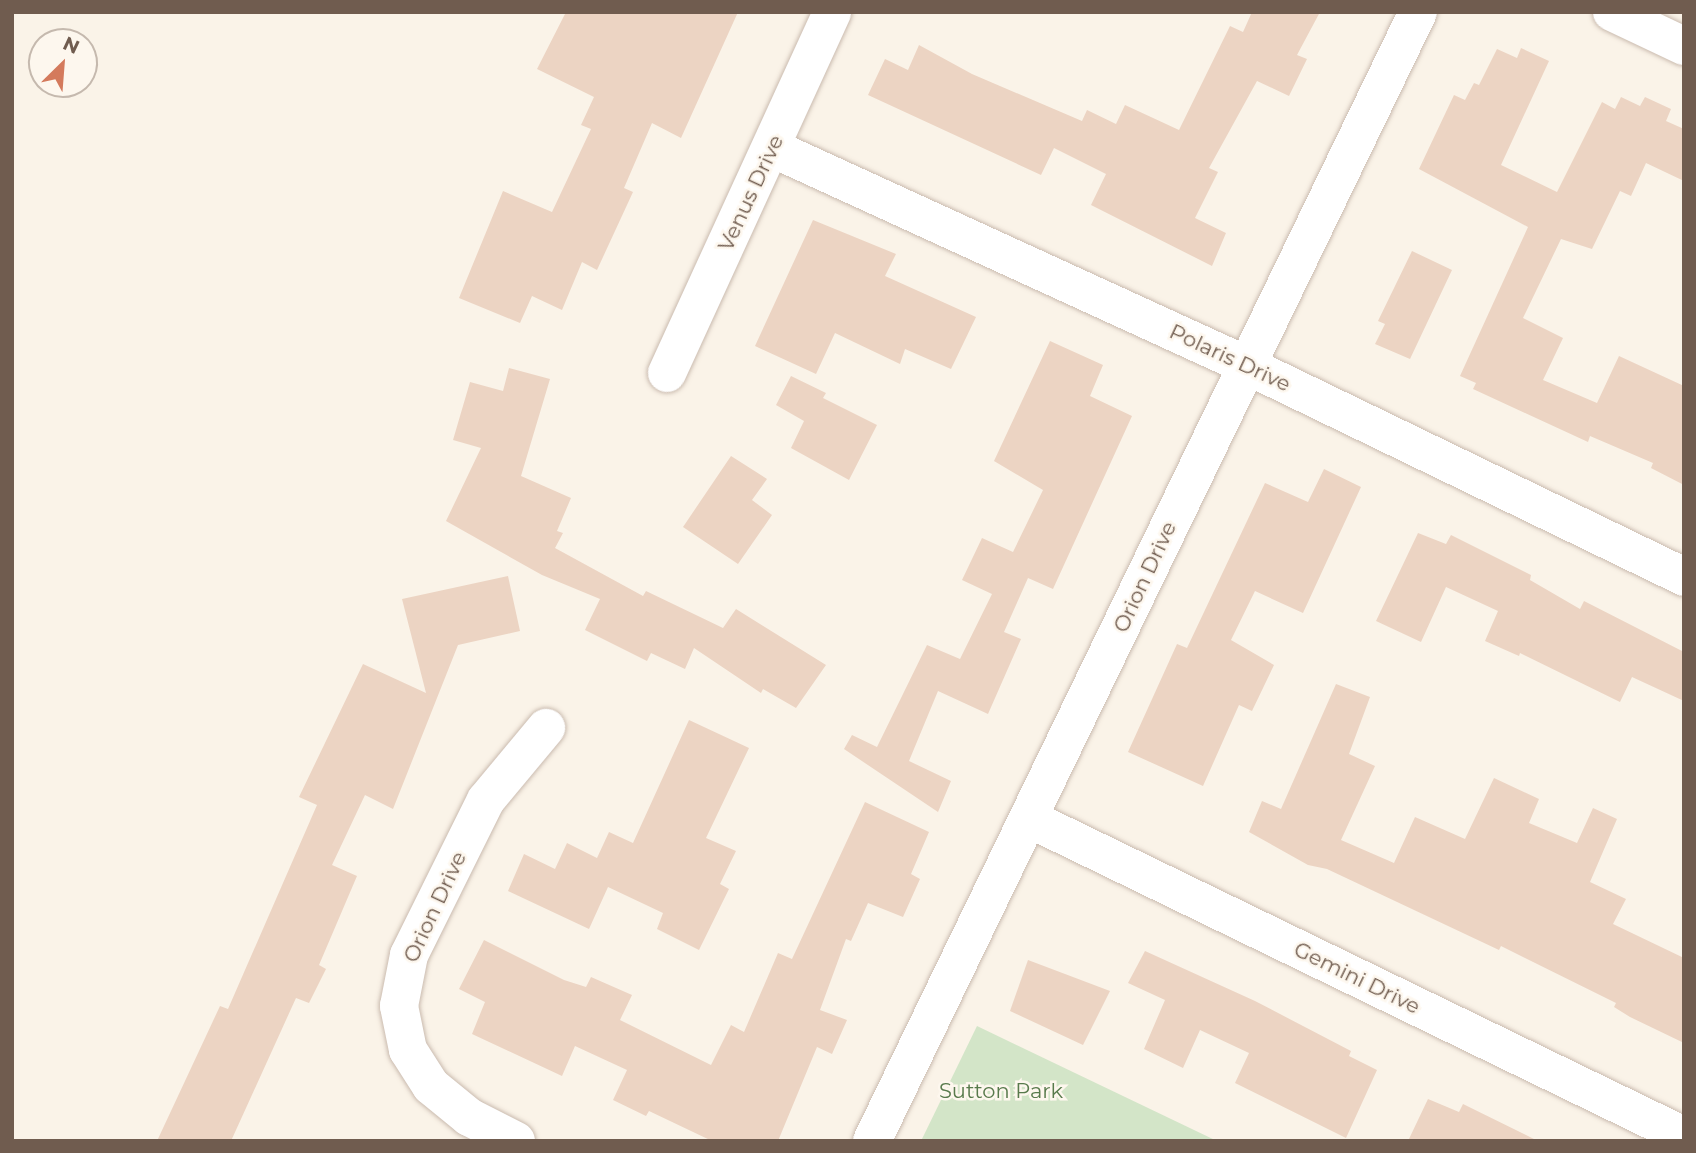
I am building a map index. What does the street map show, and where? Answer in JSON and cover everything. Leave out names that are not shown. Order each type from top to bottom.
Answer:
[{"type":"street","name":"Venus Drive","points":[[667,373],[832,12]]},
{"type":"street","name":"Orion Drive","points":[[872,1141],[1418,12]]},
{"type":"street","points":[[1612,12],[1684,46]]},
{"type":"street","name":"Polaris Drive","points":[[772,148],[1246,365],[1684,577]]},
{"type":"street","name":"Orion Drive","points":[[516,1141],[469,1117],[431,1086],[408,1050],[398,1006],[409,955],[486,800],[546,728]]},
{"type":"street","name":"Gemini Drive","points":[[1030,819],[1684,1136]]},
{"type":"green space","name":"Sutton Park","points":[[977,1026],[1217,1141],[921,1141]]},
{"type":"building","points":[[566,12],[738,12],[681,138],[652,123],[624,188],[633,192],[597,270],[582,262],[562,310],[532,296],[520,323],[459,298],[503,191],[552,212],[591,129],[581,125],[594,97],[537,69]]},
{"type":"building","points":[[1252,12],[1320,12],[1297,55],[1307,59],[1289,96],[1257,81],[1209,168],[1218,172],[1195,218],[1226,233],[1212,266],[1091,205],[1106,174],[1054,148],[1041,175],[868,95],[885,59],[908,70],[919,45],[972,74],[1082,121],[1087,110],[1116,124],[1125,105],[1179,130],[1230,26],[1243,32]]},
{"type":"building","points":[[1521,48],[1549,61],[1501,165],[1557,192],[1602,102],[1615,109],[1621,97],[1640,106],[1645,97],[1671,109],[1666,121],[1684,129],[1684,181],[1646,163],[1631,196],[1620,191],[1592,249],[1561,239],[1523,318],[1563,338],[1543,380],[1597,403],[1619,356],[1684,386],[1684,485],[1651,468],[1653,463],[1590,436],[1588,442],[1473,389],[1476,383],[1460,376],[1528,227],[1419,169],[1454,95],[1465,100],[1474,83],[1479,85],[1497,49],[1517,58]]},
{"type":"building","points":[[813,220],[896,254],[885,276],[976,317],[951,369],[905,349],[900,364],[835,333],[816,374],[755,346]]},
{"type":"building","points":[[1412,251],[1452,270],[1410,359],[1375,344],[1385,324],[1378,321]]},
{"type":"building","points":[[1050,341],[1103,365],[1090,396],[1132,416],[1053,589],[1028,578],[1004,632],[1021,639],[988,714],[938,691],[909,761],[951,781],[938,812],[844,749],[852,735],[877,747],[927,645],[960,659],[992,594],[962,580],[982,538],[1013,552],[1043,490],[994,461]]},
{"type":"building","points":[[509,368],[550,379],[521,476],[571,498],[557,531],[563,533],[555,548],[643,596],[646,591],[723,628],[736,609],[826,665],[796,708],[763,689],[761,693],[694,648],[685,669],[651,653],[647,661],[585,630],[600,599],[542,575],[446,521],[481,448],[453,440],[470,382],[503,391]]},
{"type":"building","points":[[791,376],[826,393],[823,398],[877,425],[849,480],[791,448],[804,421],[776,405]]},
{"type":"building","points":[[731,456],[767,479],[752,500],[772,515],[738,564],[683,527]]},
{"type":"building","points":[[1324,469],[1361,487],[1303,613],[1255,591],[1231,640],[1274,665],[1252,711],[1239,705],[1203,786],[1128,752],[1177,644],[1187,648],[1265,483],[1308,502]]},
{"type":"building","points":[[1418,533],[1446,544],[1451,535],[1531,575],[1530,580],[1580,609],[1584,601],[1684,652],[1684,701],[1632,677],[1620,702],[1520,653],[1519,656],[1485,641],[1498,611],[1446,587],[1421,642],[1376,621]]},
{"type":"building","points":[[508,576],[520,631],[458,645],[393,809],[365,795],[332,865],[357,876],[319,965],[326,969],[309,1003],[296,998],[231,1141],[157,1141],[220,1006],[228,1009],[317,805],[299,797],[363,664],[426,693],[402,599]]},
{"type":"building","points":[[1336,684],[1370,697],[1349,754],[1375,766],[1341,840],[1394,863],[1415,817],[1465,839],[1494,778],[1539,799],[1529,823],[1577,843],[1593,808],[1617,819],[1590,882],[1626,899],[1613,924],[1684,958],[1684,1043],[1630,1017],[1614,1007],[1616,1003],[1501,946],[1499,950],[1327,869],[1308,865],[1249,832],[1262,801],[1281,809]]},
{"type":"building","points":[[689,720],[749,748],[706,838],[736,851],[720,884],[729,889],[699,950],[657,929],[663,913],[608,887],[589,929],[508,891],[524,854],[555,869],[567,843],[597,858],[609,832],[633,843]]},
{"type":"building","points":[[865,802],[929,832],[911,874],[920,879],[903,917],[868,903],[851,941],[846,939],[820,1010],[847,1020],[832,1054],[817,1047],[778,1141],[712,1141],[649,1111],[646,1116],[613,1100],[627,1070],[575,1046],[562,1076],[472,1034],[485,1002],[459,989],[484,940],[564,980],[586,987],[591,977],[632,995],[620,1020],[711,1065],[731,1025],[744,1032],[778,953],[792,959]]},
{"type":"building","points":[[1145,951],[1255,1001],[1351,1051],[1349,1056],[1377,1070],[1346,1138],[1235,1083],[1249,1053],[1200,1030],[1183,1068],[1144,1049],[1165,1000],[1128,983]]},
{"type":"building","points":[[1028,960],[1110,991],[1083,1045],[1010,1011]]},
{"type":"building","points":[[1428,1099],[1459,1112],[1463,1104],[1538,1141],[1408,1141]]}]
